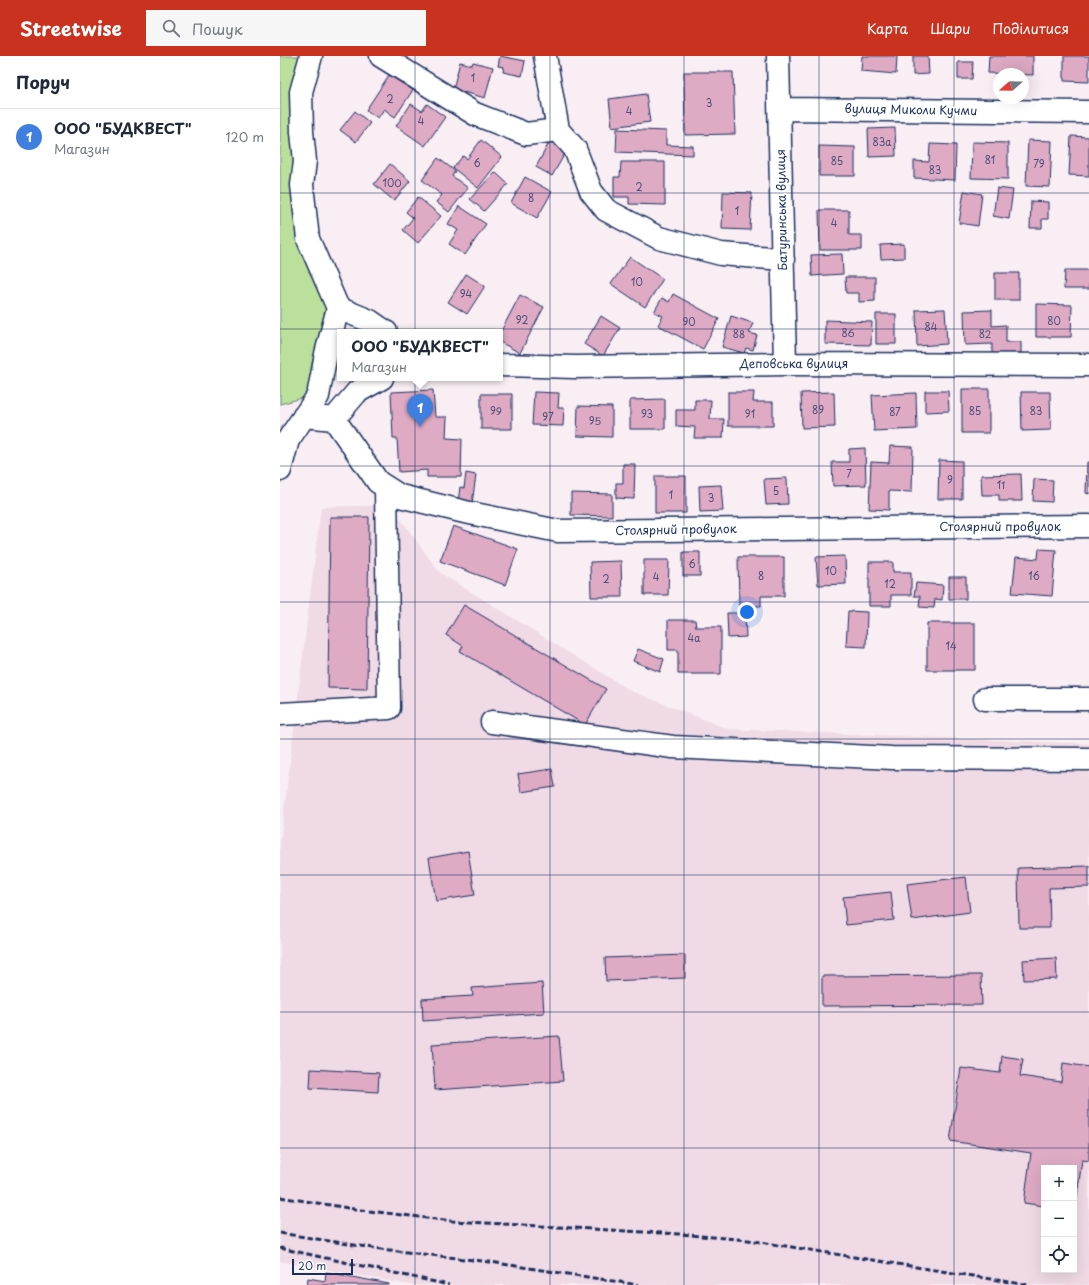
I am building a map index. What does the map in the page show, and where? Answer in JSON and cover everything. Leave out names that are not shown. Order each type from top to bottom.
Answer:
[{"type":"street","points":[[280,470],[288,440],[318,396],[326,354],[338,308],[308,239],[302,193],[306,161],[302,132],[301,92],[311,56]]},
{"type":"street","points":[[381,56],[475,114],[526,134],[558,130]]},
{"type":"street","points":[[545,56],[558,130],[575,149],[591,191],[606,210],[659,238],[721,254],[784,259]]},
{"type":"street","name":"Батуринська вулиця","points":[[778,56],[784,259],[785,364]]},
{"type":"street","name":"вулиця Миколи Кучми","points":[[780,109],[1089,112]]},
{"type":"street","points":[[338,308],[370,321],[382,329]]},
{"type":"street","name":"Деповська вулиця","points":[[503,365],[575,367],[785,364],[1089,365]]},
{"type":"street","points":[[304,416],[334,419],[356,392],[376,381]]},
{"type":"street","name":"Столярний провулок","points":[[334,419],[378,482],[400,496],[465,512],[558,531],[1089,526]]},
{"type":"street","points":[[280,714],[389,708],[386,487]]},
{"type":"street","points":[[985,699],[1089,699]]},
{"type":"street","points":[[492,722],[673,747],[892,758],[1089,760]]},
{"type":"shaded area","points":[[390,505],[440,573],[631,691],[728,729],[1089,744],[1089,1285],[411,1285],[280,1261],[280,844],[321,507]]},
{"type":"green space","points":[[280,56],[306,56],[302,159],[333,312],[314,395],[280,404]]},
{"type":"building","points":[[500,56],[525,61],[522,76],[503,72],[504,67],[498,66]]},
{"type":"building","points":[[862,56],[897,56],[896,74],[861,71]]},
{"type":"building","points":[[913,56],[928,56],[929,74],[913,75]]},
{"type":"building","points":[[989,56],[1033,56],[1033,75],[1029,75],[1029,68],[993,68],[993,73],[988,73]]},
{"type":"building","points":[[1064,56],[1089,56],[1089,82],[1064,81]]},
{"type":"building","points":[[460,62],[472,65],[473,62],[493,67],[485,98],[453,89]]},
{"type":"building","points":[[958,62],[973,62],[972,79],[958,79]]},
{"type":"building","points":[[684,72],[733,72],[735,134],[685,135]]},
{"type":"building","points":[[389,75],[413,90],[395,117],[384,109],[378,118],[366,110]]},
{"type":"building","points":[[646,94],[650,122],[612,127],[609,99]]},
{"type":"building","points":[[411,104],[422,111],[427,104],[445,117],[425,146],[396,126]]},
{"type":"building","points":[[355,111],[370,123],[356,142],[340,130]]},
{"type":"building","points":[[895,128],[896,156],[869,157],[868,129]]},
{"type":"building","points":[[617,129],[666,131],[666,145],[693,146],[693,155],[616,152]]},
{"type":"building","points":[[1071,136],[1089,137],[1089,176],[1069,175]]},
{"type":"building","points":[[481,140],[502,157],[478,188],[453,168],[463,156],[467,159]]},
{"type":"building","points":[[1028,140],[1052,141],[1050,187],[1026,186]]},
{"type":"building","points":[[550,141],[567,150],[552,176],[536,167]]},
{"type":"building","points":[[972,142],[1008,143],[1008,179],[971,178]]},
{"type":"building","points":[[930,144],[956,145],[955,180],[914,178],[914,161],[929,162]]},
{"type":"building","points":[[819,146],[855,147],[855,176],[819,176]]},
{"type":"building","points":[[438,158],[455,171],[452,176],[468,188],[449,212],[436,202],[442,195],[422,180]]},
{"type":"building","points":[[621,162],[665,162],[665,205],[629,204],[629,197],[614,197],[614,177],[620,177]]},
{"type":"building","points":[[390,164],[410,181],[394,201],[374,184]]},
{"type":"building","points":[[495,172],[508,184],[484,211],[470,199]]},
{"type":"building","points":[[525,177],[552,192],[537,218],[511,203]]},
{"type":"building","points":[[997,188],[1013,190],[1009,219],[993,216]]},
{"type":"building","points":[[964,191],[982,194],[978,226],[959,223]]},
{"type":"building","points":[[723,192],[752,193],[750,230],[722,229]]},
{"type":"building","points":[[418,197],[441,216],[418,243],[403,230],[413,218],[406,212]]},
{"type":"building","points":[[1031,201],[1048,202],[1048,219],[1042,219],[1042,228],[1030,228]]},
{"type":"building","points":[[459,206],[486,224],[465,255],[449,244],[458,230],[448,224]]},
{"type":"building","points":[[819,210],[849,210],[849,235],[862,235],[862,250],[820,250]]},
{"type":"building","points":[[904,244],[904,258],[881,259],[880,245]]},
{"type":"building","points":[[842,254],[843,274],[812,276],[811,255]]},
{"type":"building","points":[[630,257],[663,279],[645,307],[611,284]]},
{"type":"building","points":[[1065,270],[1089,270],[1089,289],[1064,289]]},
{"type":"building","points":[[995,273],[1019,273],[1019,300],[995,300]]},
{"type":"building","points":[[466,274],[485,286],[467,314],[448,302]]},
{"type":"building","points":[[845,277],[875,277],[875,301],[859,302],[859,293],[846,293]]},
{"type":"building","points":[[673,294],[719,319],[703,349],[658,325],[663,316],[654,312],[662,298],[669,302]]},
{"type":"building","points":[[520,295],[544,307],[520,353],[503,344],[502,329]]},
{"type":"building","points":[[1036,304],[1072,305],[1071,337],[1036,337]]},
{"type":"building","points":[[945,309],[947,344],[917,346],[916,310]]},
{"type":"building","points":[[992,310],[992,326],[1006,325],[1006,342],[1021,342],[1021,353],[992,354],[992,344],[965,345],[964,311]]},
{"type":"building","points":[[876,314],[896,314],[896,344],[876,344]]},
{"type":"building","points":[[601,316],[620,328],[603,356],[584,344]]},
{"type":"building","points":[[731,316],[753,323],[749,333],[757,335],[753,350],[746,348],[744,353],[722,347]]},
{"type":"building","points":[[825,320],[872,322],[871,345],[825,344]]},
{"type":"building","points":[[962,389],[989,389],[989,433],[962,433]]},
{"type":"building","points":[[433,390],[435,417],[447,417],[446,438],[462,439],[461,477],[427,477],[427,470],[399,472],[397,438],[393,438],[391,392]]},
{"type":"building","points":[[925,391],[948,391],[949,411],[925,412]]},
{"type":"building","points":[[534,392],[559,393],[558,408],[564,408],[563,426],[532,425]]},
{"type":"building","points":[[728,392],[754,392],[753,402],[773,402],[773,426],[728,426]]},
{"type":"building","points":[[834,392],[835,427],[802,428],[801,393]]},
{"type":"building","points":[[1021,392],[1050,392],[1051,430],[1022,431]]},
{"type":"building","points":[[916,393],[917,429],[874,431],[872,395]]},
{"type":"building","points":[[481,394],[512,394],[512,429],[481,429]]},
{"type":"building","points":[[665,399],[665,429],[630,429],[630,400]]},
{"type":"building","points":[[695,400],[711,400],[710,419],[724,419],[723,438],[694,438],[695,427],[676,426],[676,410],[695,410]]},
{"type":"building","points":[[578,406],[612,407],[612,437],[577,436]]},
{"type":"building","points":[[890,446],[913,447],[912,492],[889,491],[889,510],[869,509],[871,462],[889,463]]},
{"type":"building","points":[[865,448],[866,485],[833,486],[832,462],[849,462],[849,449]]},
{"type":"building","points":[[939,460],[962,461],[962,499],[938,499]]},
{"type":"building","points":[[1087,462],[1089,462],[1089,494],[1086,493]]},
{"type":"building","points":[[623,464],[635,464],[634,499],[616,498],[616,483],[623,483]]},
{"type":"building","points":[[466,473],[476,475],[472,504],[458,502],[460,487],[464,488]]},
{"type":"building","points":[[1021,474],[1022,501],[999,501],[999,495],[982,495],[981,475]]},
{"type":"building","points":[[655,476],[686,476],[686,513],[655,513]]},
{"type":"building","points":[[787,478],[788,504],[766,505],[764,479]]},
{"type":"building","points":[[1034,479],[1053,480],[1052,502],[1033,501]]},
{"type":"building","points":[[721,485],[723,511],[700,512],[699,486]]},
{"type":"building","points":[[571,493],[612,494],[612,516],[571,515]]},
{"type":"building","points":[[330,517],[369,517],[367,689],[328,688]]},
{"type":"building","points":[[453,526],[518,549],[505,585],[440,561]]},
{"type":"building","points":[[1039,549],[1056,550],[1052,596],[1012,593],[1016,557],[1038,559]]},
{"type":"building","points":[[683,552],[700,552],[700,576],[683,576]]},
{"type":"building","points":[[845,556],[846,584],[818,585],[816,557]]},
{"type":"building","points":[[738,557],[784,557],[784,596],[761,596],[761,606],[739,606]]},
{"type":"building","points":[[644,560],[669,560],[668,595],[644,595]]},
{"type":"building","points":[[621,561],[622,597],[591,597],[590,562]]},
{"type":"building","points":[[869,562],[893,562],[893,572],[911,572],[911,595],[891,595],[891,606],[869,606]]},
{"type":"building","points":[[949,577],[966,577],[966,599],[949,599]]},
{"type":"building","points":[[916,583],[943,585],[942,600],[935,599],[934,608],[919,607],[920,596],[914,596]]},
{"type":"building","points":[[464,605],[606,689],[585,725],[460,651],[463,646],[446,635]]},
{"type":"building","points":[[848,611],[867,612],[866,647],[846,646]]},
{"type":"building","points":[[727,613],[745,613],[746,637],[728,638]]},
{"type":"building","points":[[668,620],[695,620],[696,627],[721,627],[721,674],[678,674],[678,650],[668,650]]},
{"type":"building","points":[[927,623],[975,623],[975,670],[927,670]]},
{"type":"building","points":[[638,649],[664,659],[660,672],[633,661]]},
{"type":"building","points":[[552,769],[555,787],[521,792],[518,774]]},
{"type":"building","points":[[468,851],[475,895],[436,901],[429,858]]},
{"type":"building","points":[[1089,866],[1089,887],[1049,888],[1050,928],[1019,928],[1018,868]]},
{"type":"building","points":[[966,877],[970,912],[912,920],[907,884]]},
{"type":"building","points":[[891,892],[894,920],[846,925],[843,897]]},
{"type":"building","points":[[685,955],[685,978],[606,981],[605,958]]},
{"type":"building","points":[[1056,958],[1057,979],[1024,980],[1023,960]]},
{"type":"building","points":[[981,975],[982,1005],[822,1006],[822,976]]},
{"type":"building","points":[[542,983],[544,1013],[423,1021],[422,999],[473,996],[472,988]]},
{"type":"building","points":[[559,1036],[563,1081],[435,1090],[432,1044]]},
{"type":"building","points":[[1002,1056],[1023,1059],[1020,1076],[1061,1082],[1063,1063],[1089,1067],[1089,1161],[1082,1160],[1077,1196],[1077,1165],[1041,1165],[1041,1206],[1024,1203],[1031,1153],[950,1141],[961,1068],[1000,1073]]},
{"type":"building","points":[[311,1069],[379,1073],[378,1092],[310,1088]]},
{"type":"building","points":[[326,1272],[389,1285],[307,1285],[308,1278],[325,1281]]},
{"type":"railway","points":[[280,1197],[361,1210],[452,1221],[679,1234],[748,1240],[1028,1285]]},
{"type":"railway","points":[[280,1233],[373,1248],[490,1262],[639,1285]]},
{"type":"railway","points":[[280,1248],[449,1285]]},
{"type":"place","name":"ООО \"БУДКВЕСТ\"","points":[[420,427]]}]
